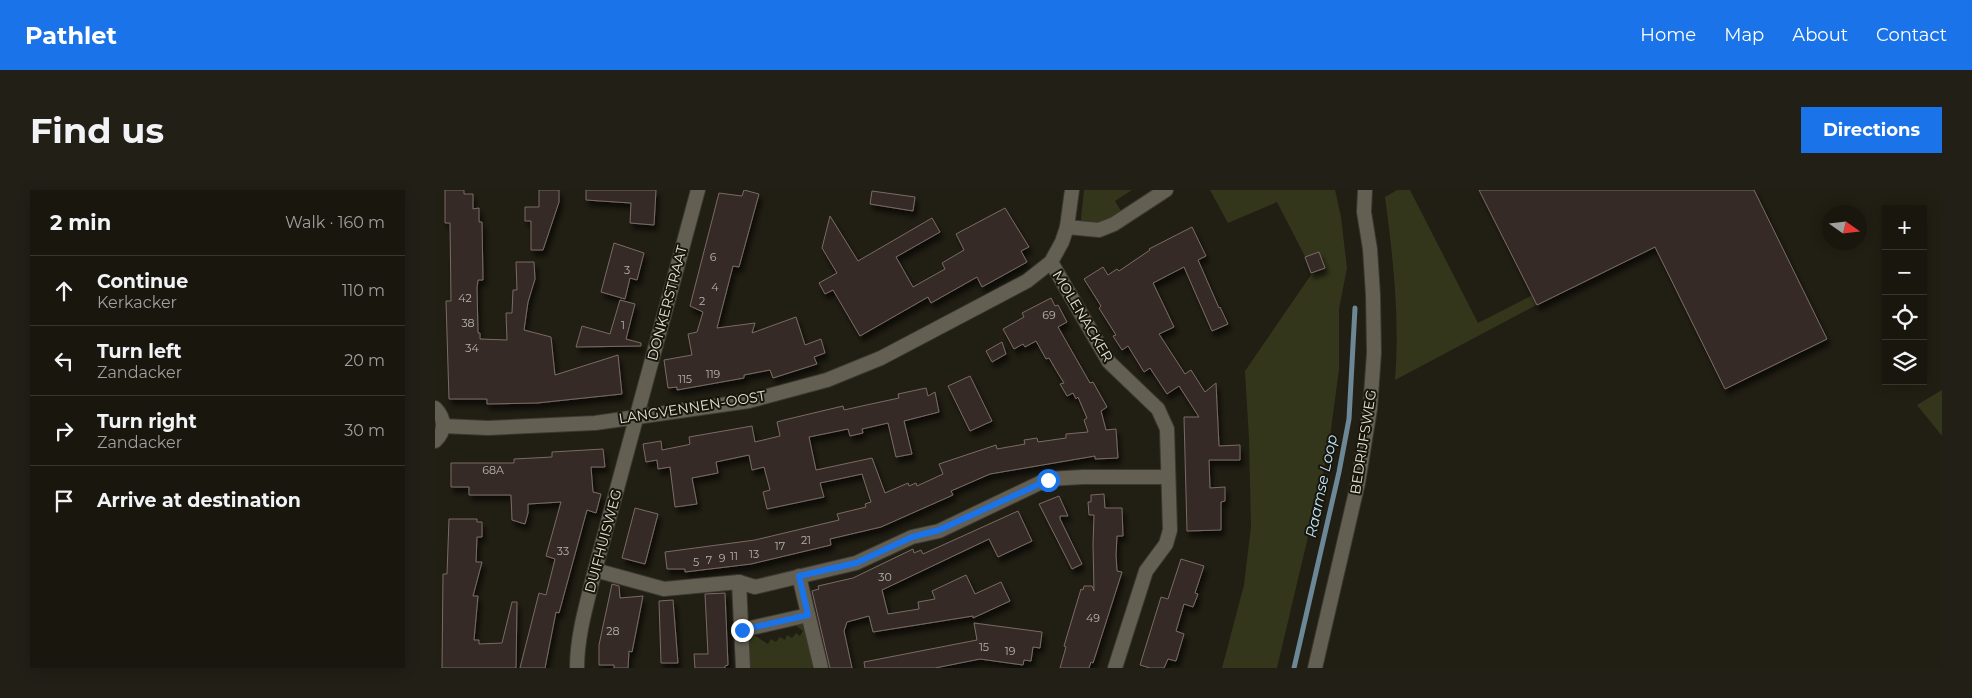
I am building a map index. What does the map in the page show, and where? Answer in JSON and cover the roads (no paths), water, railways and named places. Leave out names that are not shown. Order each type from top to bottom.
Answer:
[{"type":"street","name":"DONKERSTRAAT","points":[[637,416],[698,190]]},
{"type":"street","name":"LANGVENNEN-OOST","points":[[443,426],[488,428],[595,423],[749,401],[827,380],[881,358],[1027,281],[1051,262],[1062,242],[1067,227],[1072,190]]},
{"type":"street","points":[[1067,227],[1099,230],[1113,224],[1166,190]]},
{"type":"street","name":"BEDRIJFSWEG","points":[[1354,190],[1364,212]]},
{"type":"street","name":"BEDRIJFSWEG","points":[[1315,668],[1358,483],[1370,409],[1374,353],[1373,295],[1370,249],[1364,212],[1365,190]]},
{"type":"street","name":"MOLENACKER","points":[[1051,262],[1109,362],[1158,409],[1167,429],[1170,530],[1165,544],[1146,570],[1115,668]]},
{"type":"street","points":[[435,408],[440,413],[443,426],[442,433],[435,441]]},
{"type":"street","name":"DUIFHUISWEG","points":[[577,668],[577,651],[581,628],[637,416]]},
{"type":"street","points":[[595,570],[664,589],[739,582],[755,587],[856,563],[912,537],[939,530],[1048,480],[1083,477],[1168,477]]},
{"type":"street","points":[[799,576],[821,668]]},
{"type":"street","points":[[739,582],[743,668]]},
{"type":"street","points":[[742,630],[808,615]]},
{"type":"waterway","name":"Raamse Loop","points":[[1294,668],[1339,472],[1349,419],[1355,308]]}]
